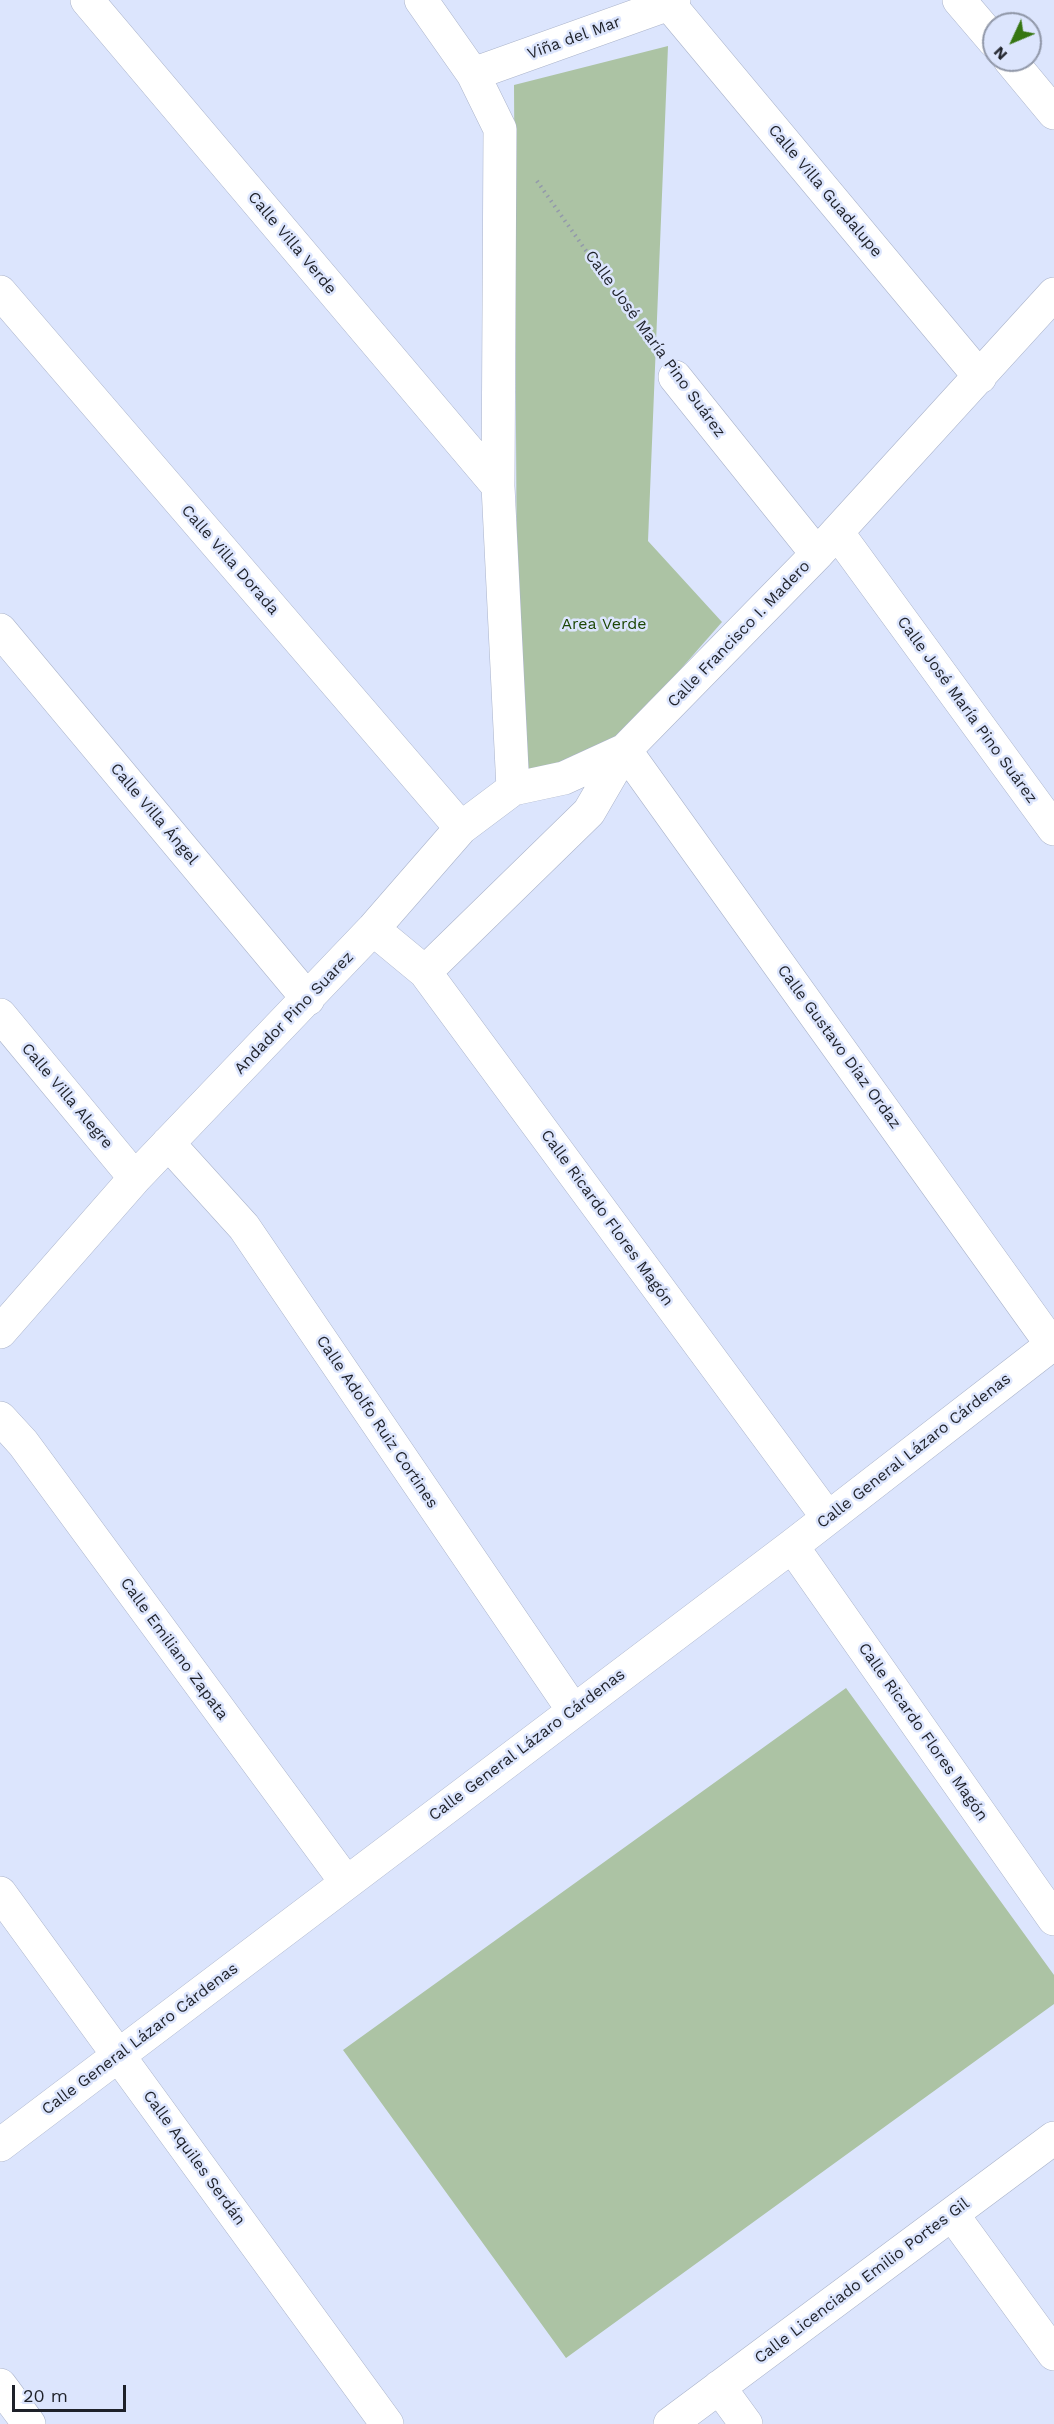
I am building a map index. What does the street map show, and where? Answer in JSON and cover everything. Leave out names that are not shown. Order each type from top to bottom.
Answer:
[{"type":"street","name":"Calle Villa Verde","points":[[87,0],[498,486]]},
{"type":"street","points":[[421,0],[473,74],[500,129],[498,486],[513,789]]},
{"type":"street","points":[[959,0],[982,27]]},
{"type":"street","name":"Viña del Mar","points":[[473,74],[672,2]]},
{"type":"street","name":"Calle Villa Guadalupe","points":[[672,2],[980,377]]},
{"type":"street","points":[[1020,72],[1054,112]]},
{"type":"street","name":"Calle Villa Dorada","points":[[0,292],[461,828]]},
{"type":"street","name":"Calle Francisco I. Madero","points":[[425,972],[589,812],[625,750],[827,543],[980,377],[1048,315]]},
{"type":"street","name":"Calle José María Pino Suárez","points":[[675,377],[827,543],[1054,830]]},
{"type":"street","name":"Calle Villa Ángel","points":[[0,630],[308,999]]},
{"type":"street","name":"Andador Pino Suarez","points":[[0,1332],[135,1178],[308,999],[461,828],[513,789],[564,778],[625,750]]},
{"type":"street","name":"Calle Gustavo Díaz Ordaz","points":[[625,750],[1053,1344]]},
{"type":"street","name":"Calle Ricardo Flores Magón","points":[[373,929],[425,972],[828,1518]]},
{"type":"street","name":"Calle Villa Alegre","points":[[0,1015],[135,1178]]},
{"type":"street","name":"Calle Adolfo Ruiz Cortines","points":[[168,1143],[244,1227],[573,1710]]},
{"type":"street","name":"Calle General Lázaro Cárdenas","points":[[0,2145],[792,1546],[1053,1344]]},
{"type":"street","name":"Calle Emiliano Zapata","points":[[0,1418],[23,1443],[346,1882]]},
{"type":"street","name":"Calle Ricardo Flores Magón","points":[[792,1546],[1054,1919]]},
{"type":"street","name":"Calle Aquiles Serdán","points":[[0,1893],[387,2424]]},
{"type":"street","name":"Calle Licenciado Emilio Portes Gil","points":[[670,2424],[1054,2138]]},
{"type":"street","points":[[952,2214],[1054,2355]]},
{"type":"street","points":[[0,2385],[29,2424]]},
{"type":"street","points":[[719,2387],[746,2424]]},
{"type":"path","name":"Calle José María Pino Suárez","points":[[534,177],[675,377]]},
{"type":"green space","name":"Area Verde","points":[[668,46],[648,541],[722,622],[610,750],[518,774],[514,85]]},
{"type":"green space","points":[[846,1688],[1054,1975],[1054,2004],[566,2358],[343,2050]]}]
